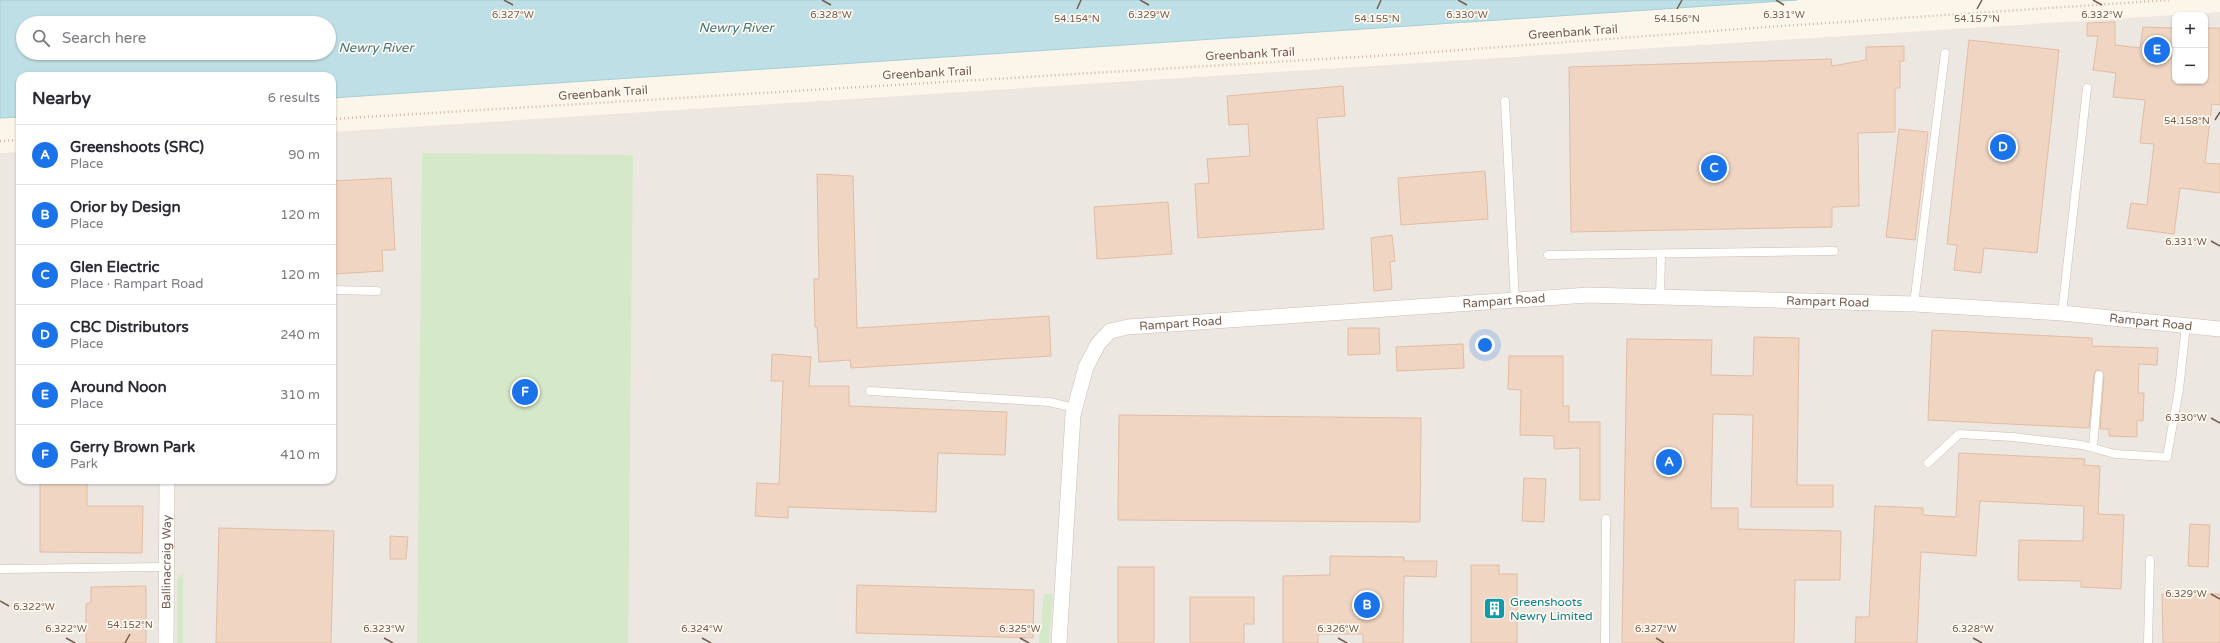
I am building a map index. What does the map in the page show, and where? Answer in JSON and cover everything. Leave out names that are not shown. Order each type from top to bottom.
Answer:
[{"type":"street","name":"Rampart Road","points":[[1059,643],[1073,415],[1086,367],[1098,344],[1110,331],[1128,327],[1588,295],[1914,304],[2062,313],[2220,329]]},
{"type":"street","name":"Ballinacraig Way","points":[[166,484],[166,643]]},
{"type":"lane","points":[[1914,304],[1945,53]]},
{"type":"lane","points":[[2062,313],[2087,88]]},
{"type":"lane","points":[[1505,101],[1515,301]]},
{"type":"lane","points":[[1548,255],[1661,255],[1699,252],[1834,251]]},
{"type":"lane","points":[[1660,297],[1661,255]]},
{"type":"lane","points":[[336,290],[377,291]]},
{"type":"lane","points":[[1928,463],[1959,434],[2013,436],[2093,447],[2115,454],[2167,457],[2179,389],[2186,325]]},
{"type":"lane","points":[[2093,447],[2099,375]]},
{"type":"lane","points":[[870,391],[1049,402],[1075,408]]},
{"type":"lane","points":[[1604,643],[1606,519]]},
{"type":"lane","points":[[2148,643],[2150,560]]},
{"type":"lane","points":[[0,569],[165,567]]},
{"type":"path","name":"Greenbank Trail","points":[[336,119],[1408,54],[1767,26],[2169,0]]},
{"type":"path","points":[[0,141],[16,140]]},
{"type":"shaded area","points":[[2220,12],[2220,643],[0,643],[0,153],[16,152],[16,484],[336,484],[336,132],[2172,15],[2172,84],[2208,84],[2208,13]]},
{"type":"green space","points":[[422,153],[633,155],[628,643],[417,643]]},
{"type":"green space","points":[[183,573],[183,643],[177,643],[177,579]]},
{"type":"green space","points":[[1044,594],[1053,594],[1049,643],[1039,643]]},
{"type":"water","name":"Newry River","points":[[0,0],[1797,0],[336,98],[336,72],[16,72],[16,117],[0,118]]},
{"type":"building","points":[[2115,22],[2115,45],[2140,48],[2143,27],[2172,28],[2172,84],[2208,84],[2208,28],[2220,28],[2220,105],[2212,104],[2205,163],[2220,164],[2220,193],[2180,188],[2174,234],[2127,228],[2131,203],[2147,205],[2154,144],[2140,143],[2145,100],[2113,97],[2116,73],[2093,70],[2098,36],[2087,36],[2087,23]]},
{"type":"building","points":[[1969,40],[2059,50],[2037,253],[1984,248],[1981,273],[1954,270],[1957,245],[1947,244]]},
{"type":"building","points":[[1904,46],[1904,61],[1900,61],[1900,88],[1895,88],[1895,132],[1858,133],[1859,206],[1832,207],[1832,227],[1571,232],[1569,67],[1831,59],[1832,66],[1866,60],[1866,47]]},
{"type":"building","points":[[1343,86],[1345,116],[1317,118],[1324,229],[1198,238],[1195,184],[1209,183],[1207,159],[1250,156],[1248,124],[1229,125],[1227,96]]},
{"type":"building","points":[[1899,129],[1928,132],[1915,240],[1886,237]]},
{"type":"building","points":[[1485,171],[1488,219],[1401,225],[1398,178]]},
{"type":"building","points":[[817,174],[853,176],[857,328],[1049,316],[1051,356],[851,368],[850,360],[819,362],[817,327],[815,327],[814,279],[819,279]]},
{"type":"building","points":[[391,178],[395,250],[382,250],[383,271],[336,274],[336,181]]},
{"type":"building","points":[[1168,202],[1172,254],[1097,259],[1094,207]]},
{"type":"building","points":[[1392,235],[1395,261],[1390,262],[1392,289],[1374,291],[1371,238]]},
{"type":"building","points":[[1348,328],[1379,328],[1380,354],[1348,355]]},
{"type":"building","points":[[1932,330],[2092,338],[2092,346],[2158,348],[2157,365],[2139,364],[2138,393],[2144,393],[2143,421],[2137,420],[2137,437],[2109,436],[2109,429],[2100,429],[2104,375],[2100,370],[2096,370],[2094,375],[2089,428],[1928,420]]},
{"type":"building","points":[[1754,337],[1799,338],[1797,485],[1833,485],[1833,507],[1751,507],[1753,415],[1713,414],[1711,508],[1738,508],[1738,529],[1841,531],[1840,580],[1795,580],[1794,643],[1622,643],[1627,339],[1712,340],[1711,375],[1753,376]]},
{"type":"building","points":[[1463,344],[1464,368],[1397,371],[1396,347]]},
{"type":"building","points":[[772,354],[811,357],[809,386],[849,386],[849,406],[1007,412],[1005,455],[938,453],[936,512],[788,507],[788,518],[755,516],[757,483],[779,484],[783,381],[771,381]]},
{"type":"building","points":[[1509,356],[1563,356],[1563,406],[1569,406],[1569,422],[1600,422],[1600,500],[1580,500],[1580,448],[1554,449],[1554,436],[1520,435],[1521,390],[1508,389]]},
{"type":"building","points":[[1119,415],[1421,418],[1420,522],[1118,520]]},
{"type":"building","points":[[1959,453],[2085,459],[2084,465],[2100,466],[2098,514],[2124,515],[2121,589],[2081,587],[2081,581],[2018,580],[2019,540],[2083,541],[2084,506],[1980,501],[1976,556],[1921,552],[1917,643],[1855,643],[1856,617],[1869,617],[1875,506],[1923,508],[1923,515],[1956,517]]},
{"type":"building","points":[[1524,478],[1546,479],[1544,522],[1522,521]]},
{"type":"building","points":[[40,484],[87,484],[87,506],[143,506],[142,553],[40,552]]},
{"type":"building","points":[[2190,524],[2210,525],[2208,567],[2188,566]]},
{"type":"building","points":[[219,528],[334,531],[331,643],[216,643]]},
{"type":"building","points":[[390,536],[408,537],[406,559],[390,559]]},
{"type":"building","points":[[1330,556],[1404,557],[1404,561],[1437,561],[1436,577],[1404,576],[1403,643],[1363,643],[1363,634],[1318,634],[1318,643],[1283,643],[1283,576],[1330,575]]},
{"type":"building","name":"Greenshoots Newry Limited","points":[[1471,565],[1499,565],[1499,574],[1517,574],[1517,643],[1471,643]]},
{"type":"building","points":[[1118,567],[1154,567],[1154,643],[1118,643]]},
{"type":"building","points":[[857,585],[1034,590],[1033,638],[856,633]]},
{"type":"building","points":[[146,586],[146,643],[86,643],[86,604],[91,602],[91,587]]},
{"type":"building","points":[[2162,594],[2220,594],[2220,643],[2163,643]]},
{"type":"building","points":[[1190,597],[1254,597],[1254,624],[1244,624],[1244,643],[1190,643]]},
{"type":"place","name":"Around Noon","points":[[2157,50]]},
{"type":"place","name":"CBC Distributors","points":[[2003,147]]},
{"type":"place","name":"Glen Electric","points":[[1714,168]]},
{"type":"place","name":"Gerry Brown Park","points":[[525,392]]},
{"type":"place","name":"Greenshoots (SRC)","points":[[1669,462]]},
{"type":"place","name":"Orior by Design","points":[[1367,605]]},
{"type":"place","name":"Greenshoots Newry Limited","points":[[1494,609]]}]
